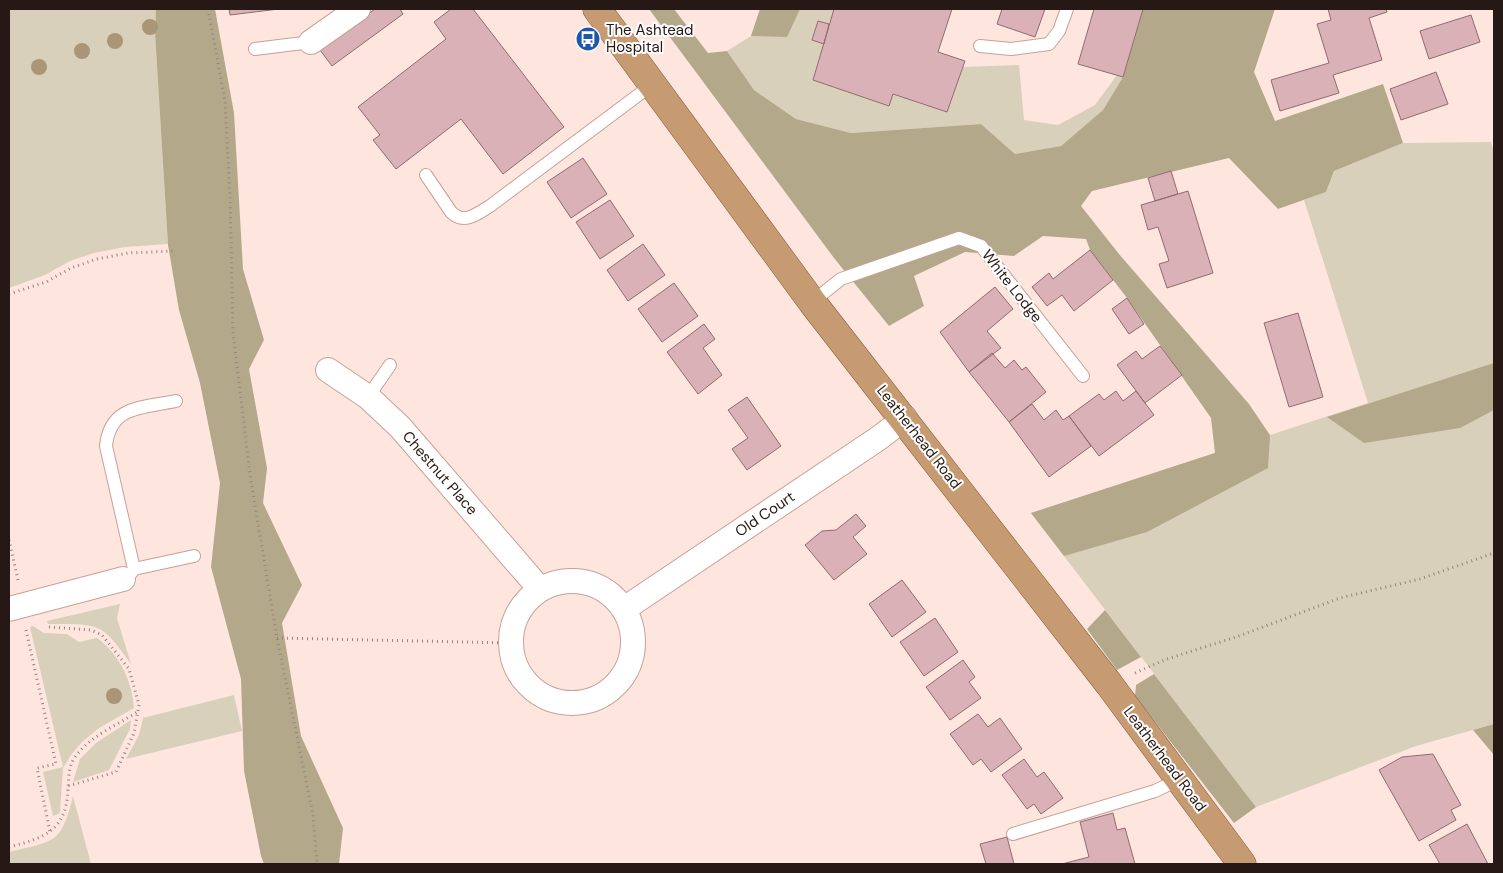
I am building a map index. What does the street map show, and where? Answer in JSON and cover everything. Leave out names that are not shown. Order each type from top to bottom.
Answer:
[{"type":"highway","name":"Leatherhead Road","points":[[597,9],[812,302],[905,418],[1109,684],[1242,864]]},
{"type":"street","points":[[311,42],[346,12]]},
{"type":"street","name":"Chestnut Place","points":[[328,370],[368,397],[400,427],[540,588]]},
{"type":"street","name":"Old Court","points":[[624,609],[879,438],[905,418]]},
{"type":"street","points":[[21,610],[128,574]]},
{"type":"street","points":[[571,580],[601,588],[624,609],[634,640],[626,672],[604,696],[573,705],[541,697],[518,674],[510,643],[518,611],[540,588],[571,580]]},
{"type":"lane","points":[[980,46],[1011,49],[1049,44],[1059,31],[1067,9]]},
{"type":"lane","points":[[255,49],[311,42]]},
{"type":"lane","points":[[426,175],[455,217],[467,219],[490,206],[653,84]]},
{"type":"lane","name":"White Lodge","points":[[812,302],[841,279],[959,238],[982,246],[1083,376]]},
{"type":"lane","points":[[368,397],[390,365]]},
{"type":"lane","points":[[176,401],[125,411],[107,432],[106,446],[128,574],[194,556]]},
{"type":"lane","points":[[1013,834],[1155,790],[1180,778]]},
{"type":"path","points":[[208,9],[225,101],[230,196],[233,332],[250,475],[277,638],[313,815],[317,864]]},
{"type":"path","points":[[9,294],[46,282],[71,268],[97,259],[128,253],[174,251]]},
{"type":"path","points":[[9,540],[21,610],[56,764],[37,768],[50,832]]},
{"type":"path","points":[[1109,684],[1167,659],[1239,636],[1340,598],[1420,579],[1494,553]]},
{"type":"path","points":[[21,610],[39,625],[91,630],[102,635],[129,669],[139,705],[134,733],[116,772],[68,786]]},
{"type":"path","points":[[277,638],[510,643]]},
{"type":"path","points":[[9,847],[39,839],[50,832],[63,816],[68,774],[74,758],[88,742],[137,712]]},
{"type":"shaded area","points":[[9,9],[156,9],[155,33],[168,244],[125,247],[94,253],[70,261],[45,275],[9,288]]},
{"type":"shaded area","points":[[156,9],[215,9],[234,113],[243,269],[264,340],[249,369],[267,468],[263,503],[302,585],[282,623],[301,736],[343,828],[339,864],[264,864],[261,856],[244,771],[241,679],[211,567],[220,483],[200,383],[179,310],[168,245],[155,33]]},
{"type":"shaded area","points":[[649,9],[674,9],[708,53],[727,51],[754,90],[796,119],[851,133],[981,124],[1015,154],[1061,146],[1103,110],[1123,77],[1143,9],[1275,9],[1254,72],[1275,121],[1383,84],[1403,143],[1334,171],[1326,192],[1278,209],[1229,158],[1092,191],[1081,206],[1119,254],[1249,404],[1270,435],[1268,468],[1147,532],[1064,556],[1031,513],[1215,453],[1211,418],[1127,298],[1090,250],[1086,239],[1043,236],[1014,256],[965,252],[914,276],[924,306],[889,326],[834,258]]},
{"type":"shaded area","points":[[760,9],[834,9],[829,24],[818,21],[812,40],[824,44],[814,80],[889,106],[893,94],[947,112],[963,67],[1019,65],[1024,120],[1058,125],[1095,105],[1117,75],[1123,77],[1103,110],[1061,146],[1015,154],[981,124],[851,133],[796,119],[754,90],[727,51],[751,36]]},
{"type":"shaded area","points":[[760,9],[800,9],[787,37],[751,36]]},
{"type":"shaded area","points":[[1491,142],[1494,153],[1494,724],[1416,746],[1256,807],[1031,513],[1368,403],[1304,200],[1326,192],[1334,171],[1403,143]]},
{"type":"shaded area","points":[[1494,363],[1494,410],[1460,428],[1364,443],[1327,417]]},
{"type":"shaded area","points":[[120,604],[117,618],[131,664],[105,632],[88,625],[48,624],[47,621]]},
{"type":"shaded area","points":[[1105,610],[1141,657],[1117,670],[1087,629]]},
{"type":"shaded area","points":[[33,626],[44,633],[67,634],[79,642],[97,638],[112,652],[123,668],[133,698],[134,708],[99,728],[82,742],[71,755],[63,768],[60,813],[53,816],[43,772],[63,767],[30,627]]},
{"type":"shaded area","points":[[1154,674],[1256,807],[1234,823],[1135,696],[1136,685]]},
{"type":"shaded area","points":[[234,695],[242,731],[126,759],[139,735],[143,718]]},
{"type":"shaded area","points":[[131,720],[130,729],[109,770],[73,782],[80,759],[96,743]]},
{"type":"shaded area","points":[[1494,724],[1494,755],[1473,730]]},
{"type":"shaded area","points":[[73,796],[91,864],[9,864],[9,852],[44,843],[58,834],[66,819]]},
{"type":"building","points":[[229,9],[279,9],[230,15]]},
{"type":"building","points":[[375,9],[400,9],[403,14],[332,66],[320,50]]},
{"type":"building","points":[[451,9],[473,9],[564,127],[503,174],[461,119],[396,169],[373,140],[380,135],[358,107],[446,39],[434,22]]},
{"type":"building","points":[[834,9],[952,9],[938,52],[965,61],[947,112],[893,94],[889,106],[813,80]]},
{"type":"building","points":[[1002,9],[1045,9],[1035,37],[997,24]]},
{"type":"building","points":[[1094,9],[1143,9],[1123,77],[1078,64]]},
{"type":"building","points":[[1328,9],[1386,9],[1387,12],[1369,18],[1382,60],[1333,75],[1339,93],[1280,111],[1271,80],[1329,63],[1317,24],[1331,20]]},
{"type":"building","points":[[1471,15],[1480,42],[1429,59],[1420,31]]},
{"type":"building","points":[[818,21],[829,24],[824,44],[812,40]]},
{"type":"building","points":[[1436,72],[1448,104],[1401,120],[1390,89]]},
{"type":"building","points":[[583,158],[607,194],[571,218],[547,182]]},
{"type":"building","points":[[1171,171],[1178,194],[1155,201],[1148,178]]},
{"type":"building","points":[[1188,191],[1213,273],[1167,288],[1159,264],[1169,261],[1158,227],[1148,230],[1141,205]]},
{"type":"building","points":[[610,200],[634,236],[600,259],[576,222]]},
{"type":"building","points":[[643,244],[665,275],[628,301],[607,270]]},
{"type":"building","points":[[1090,250],[1113,280],[1074,311],[1062,295],[1047,306],[1032,287],[1049,273],[1053,279]]},
{"type":"building","points":[[674,283],[698,316],[662,342],[638,309]]},
{"type":"building","points":[[995,287],[1013,309],[987,331],[1001,348],[969,372],[940,332]]},
{"type":"building","points":[[1127,298],[1144,324],[1129,334],[1112,309]]},
{"type":"building","points":[[1298,313],[1323,397],[1289,407],[1264,323]]},
{"type":"building","points":[[704,324],[715,339],[703,348],[722,375],[698,394],[667,352]]},
{"type":"building","points":[[1160,346],[1182,375],[1145,403],[1117,365],[1136,351],[1142,359]]},
{"type":"building","points":[[992,353],[1005,368],[1014,360],[1022,370],[1026,367],[1046,392],[1009,422],[969,372]]},
{"type":"building","points":[[1116,391],[1123,401],[1136,391],[1154,415],[1099,456],[1069,416],[1099,394],[1104,400]]},
{"type":"building","points":[[747,397],[781,446],[747,470],[732,449],[748,438],[728,410]]},
{"type":"building","points":[[1032,404],[1044,420],[1056,410],[1063,420],[1069,416],[1091,446],[1049,477],[1009,422]]},
{"type":"building","points":[[856,514],[866,526],[853,537],[867,554],[834,580],[805,545],[822,531],[836,530]]},
{"type":"building","points":[[902,580],[926,612],[892,637],[869,604]]},
{"type":"building","points":[[935,618],[958,652],[924,676],[900,642]]},
{"type":"building","points":[[963,660],[975,677],[969,682],[981,698],[950,720],[926,687]]},
{"type":"building","points":[[978,714],[988,727],[1000,718],[1022,749],[991,772],[981,759],[973,765],[950,734]]},
{"type":"building","points":[[1433,754],[1461,805],[1451,810],[1456,820],[1419,841],[1379,770],[1402,757]]},
{"type":"building","points":[[1024,759],[1037,777],[1044,772],[1063,798],[1041,814],[1034,804],[1027,809],[1002,775]]},
{"type":"building","points":[[1113,813],[1117,830],[1125,828],[1135,864],[1062,864],[1089,857],[1080,822]]},
{"type":"building","points":[[1467,824],[1488,864],[1440,864],[1429,845]]},
{"type":"building","points":[[1007,837],[1014,864],[986,864],[980,844]]},
{"type":"place","name":"The Ashtead Hospital","points":[[588,39]]}]
